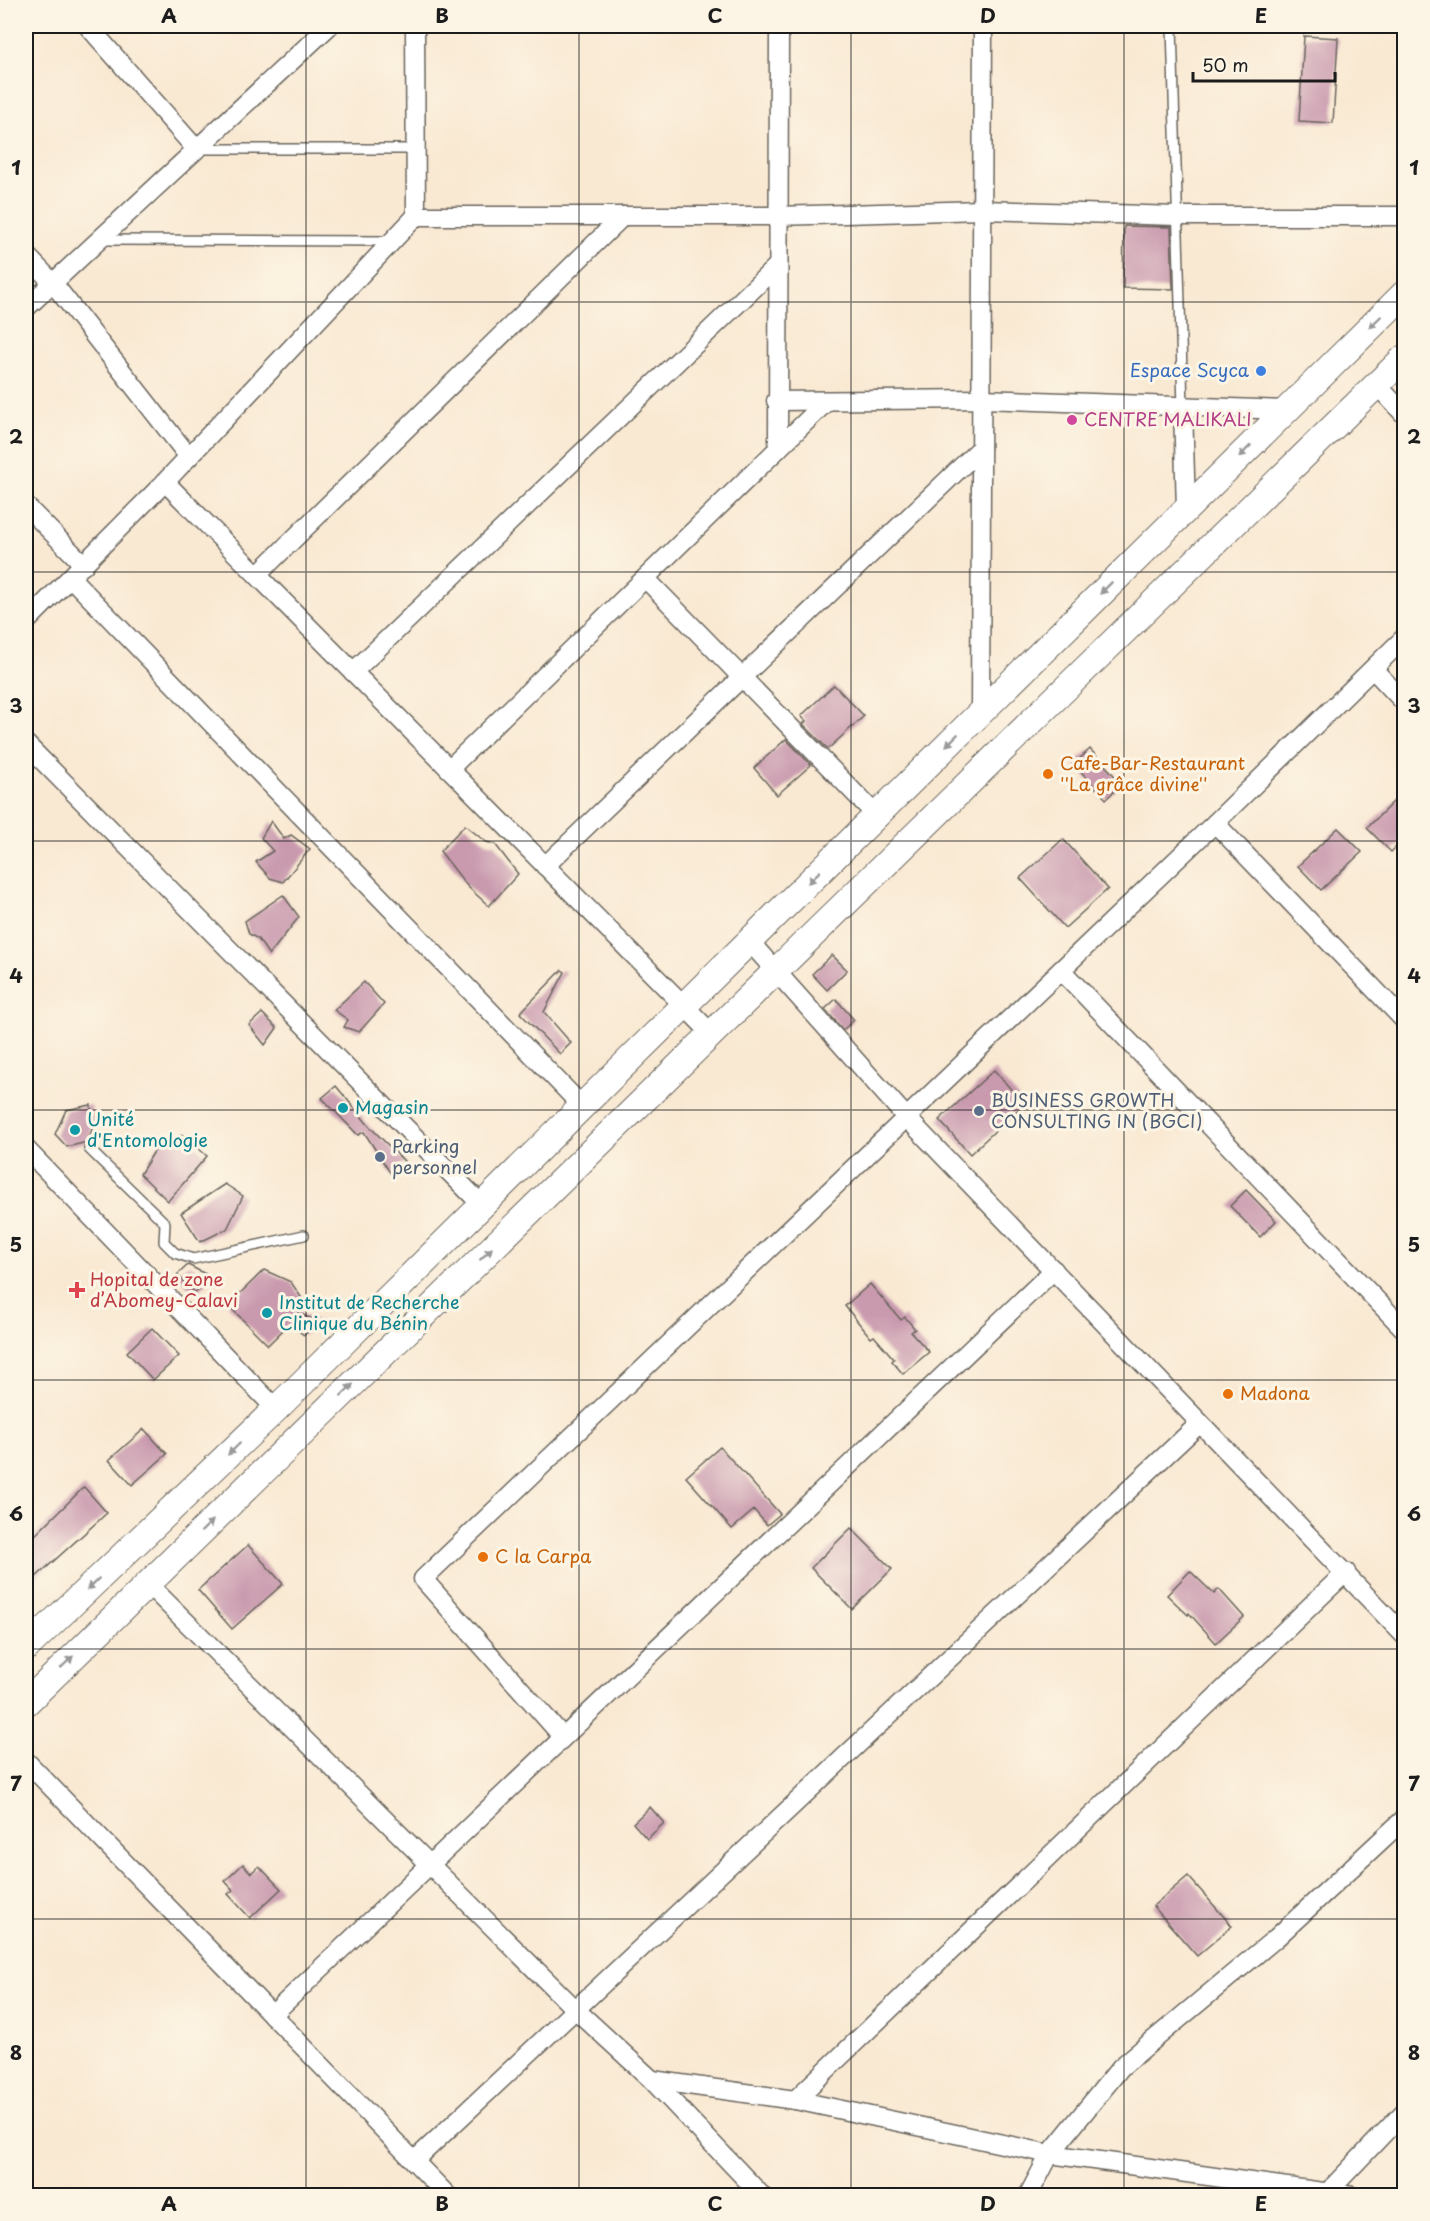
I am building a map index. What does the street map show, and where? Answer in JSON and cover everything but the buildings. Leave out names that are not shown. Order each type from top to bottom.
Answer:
[{"type":"street","points":[[26,308],[329,26]]},
{"type":"street","points":[[26,622],[165,482],[416,216],[415,26]]},
{"type":"street","points":[[778,26],[776,401],[778,449]]},
{"type":"street","points":[[980,712],[983,26]]},
{"type":"street","points":[[93,27],[196,149]]},
{"type":"street","points":[[416,216],[777,216],[982,210],[1177,216],[1404,216]]},
{"type":"street","points":[[257,575],[623,216]]},
{"type":"street","points":[[26,255],[53,283],[189,457]]},
{"type":"street","points":[[353,672],[777,266]]},
{"type":"street","points":[[26,1648],[276,1409],[1404,294]]},
{"type":"street","points":[[26,1703],[1404,358]]},
{"type":"street","points":[[1377,385],[1404,414]]},
{"type":"street","points":[[776,401],[982,399],[1287,410]]},
{"type":"street","points":[[449,769],[826,402]]},
{"type":"street","points":[[1183,408],[1186,509]]},
{"type":"street","points":[[545,866],[981,448]]},
{"type":"street","points":[[165,482],[712,1034]]},
{"type":"street","points":[[26,506],[77,571],[582,1106]]},
{"type":"street","points":[[646,579],[876,815]]},
{"type":"street","points":[[563,1737],[423,1579],[1215,823],[1404,638]]},
{"type":"street","points":[[1373,669],[1404,702]]},
{"type":"street","points":[[26,744],[482,1205]]},
{"type":"street","points":[[1215,823],[1404,1020]]},
{"type":"street","points":[[749,941],[906,1117],[1346,1572],[1404,1635]]},
{"type":"street","points":[[1061,970],[1404,1329]]},
{"type":"street","points":[[26,1149],[276,1409]]},
{"type":"street","points":[[272,2015],[1054,1270]]},
{"type":"street","points":[[414,2161],[1200,1423]]},
{"type":"street","points":[[795,2100],[1346,1572]]},
{"type":"street","points":[[148,1584],[575,2009],[652,2080],[762,2196]]},
{"type":"street","points":[[26,1761],[448,2196]]},
{"type":"street","points":[[1028,2196],[1050,2154],[1121,2067],[1276,1938],[1404,1819]]},
{"type":"street","points":[[652,2080],[795,2100],[1050,2154],[1352,2196]]},
{"type":"street","points":[[1328,2192],[1404,2112]]},
{"type":"lane","points":[[1172,26],[1183,408]]},
{"type":"lane","points":[[196,149],[416,149]]},
{"type":"lane","points":[[99,240],[393,241]]},
{"type":"lane","points":[[89,1149],[165,1223],[164,1242],[175,1253],[193,1259],[209,1257],[304,1235]]},
{"type":"place","name":"Espace Scyca","points":[[1261,371]]},
{"type":"place","name":"CENTRE MALIKALI","points":[[1072,420]]},
{"type":"place","name":"Cafe-Bar-Restaurant ''La grâce divine''","points":[[1048,774]]},
{"type":"place","name":"Magasin","points":[[343,1108]]},
{"type":"place","name":"BUSINESS GROWTH CONSULTING IN (BGCI)","points":[[979,1111]]},
{"type":"place","name":"Unité d'Entomologie","points":[[75,1130]]},
{"type":"place","name":"Parking personnel","points":[[380,1157]]},
{"type":"place","name":"Hopital de zone d’Abomey-Calavi","points":[[77,1290]]},
{"type":"place","name":"Institut de Recherche Clinique du Bénin","points":[[267,1313]]},
{"type":"place","name":"Madona","points":[[1228,1394]]},
{"type":"place","name":"C la Carpa","points":[[483,1557]]}]
